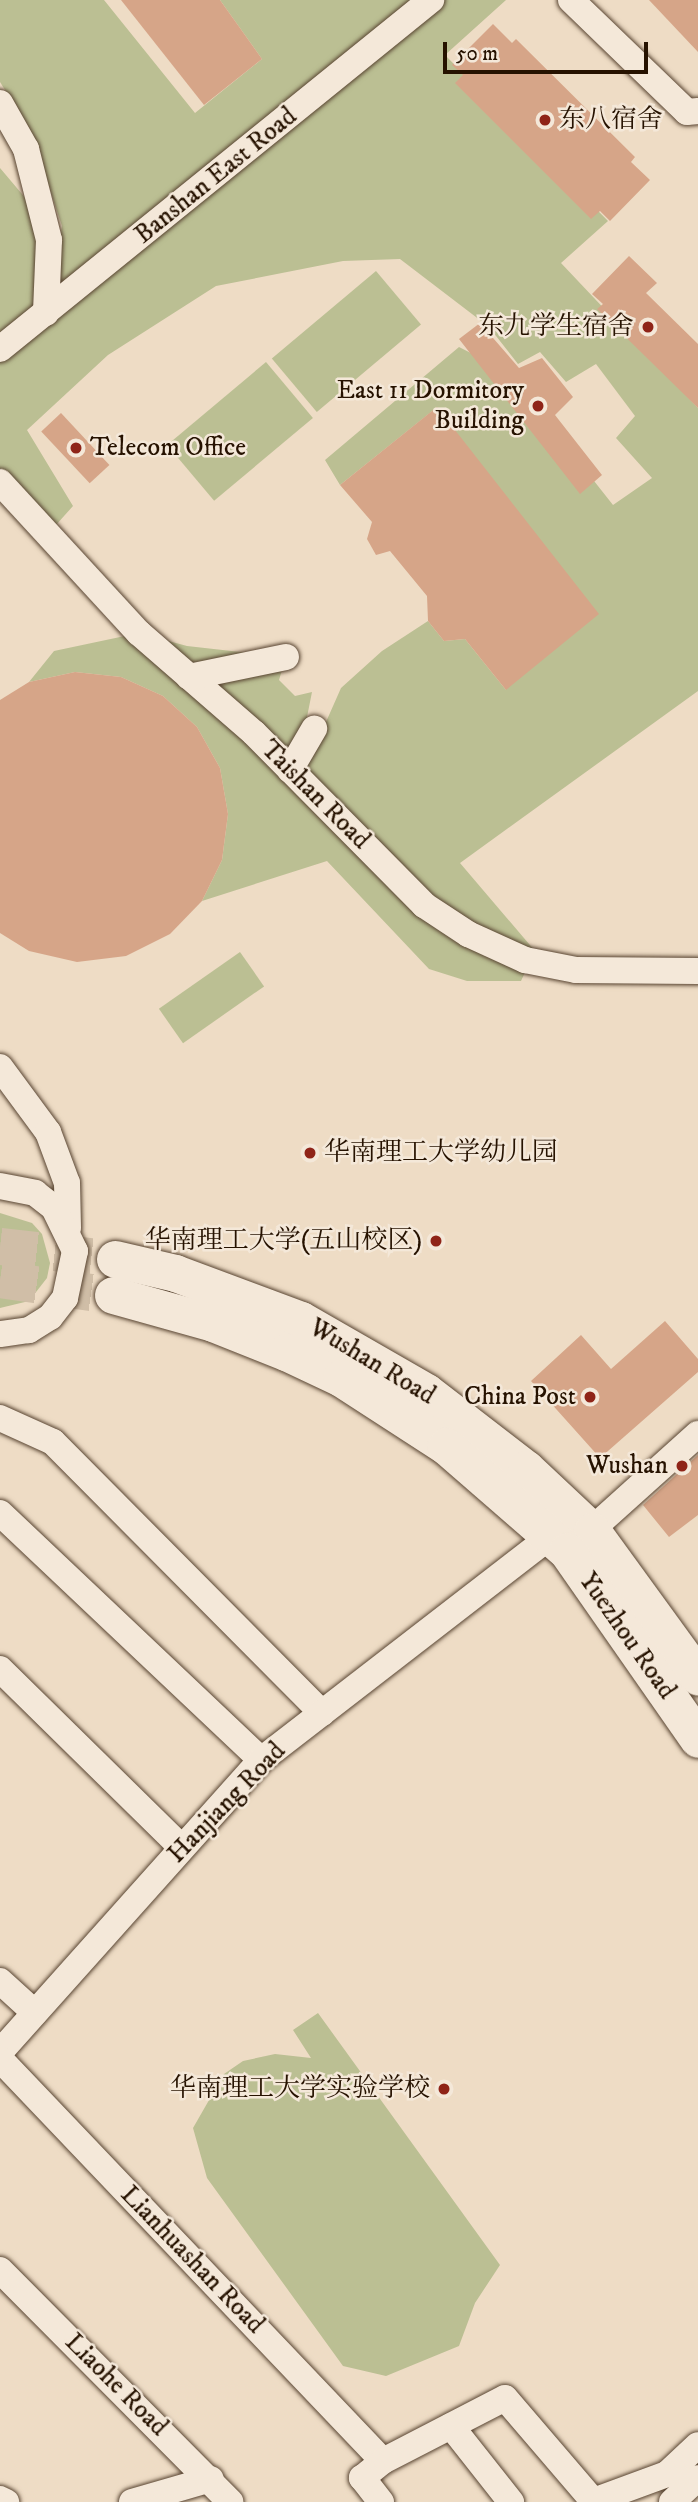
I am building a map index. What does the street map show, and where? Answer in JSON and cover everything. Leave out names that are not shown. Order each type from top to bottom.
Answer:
[{"type":"main road","name":"Wushan Road","points":[[114,1277],[341,1378],[446,1446],[570,1539]]},
{"type":"main road","name":"Yuezhou Road","points":[[570,1539],[698,1677]]},
{"type":"main road","name":"Yuezhou Road","points":[[570,1539],[698,1739]]},
{"type":"street","name":"Banshan East Road","points":[[0,349],[432,0]]},
{"type":"street","points":[[571,0],[687,112],[698,111]]},
{"type":"street","points":[[0,103],[26,149],[49,240],[46,313]]},
{"type":"street","name":"Taishan Road","points":[[0,482],[139,634],[290,770],[424,905],[468,934],[525,960],[576,970],[698,971]]},
{"type":"street","points":[[189,677],[286,657]]},
{"type":"street","points":[[290,770],[314,729]]},
{"type":"street","points":[[0,1068],[48,1132],[67,1183],[68,1228],[75,1251],[65,1298],[29,1329],[0,1334]]},
{"type":"street","points":[[0,1185],[34,1193],[68,1228]]},
{"type":"street","points":[[0,1418],[53,1442],[322,1713]]},
{"type":"street","name":"Hanjiang Road","points":[[0,2052],[261,1760],[322,1713],[570,1539],[698,1434]]},
{"type":"street","points":[[0,1513],[261,1760]]},
{"type":"street","points":[[0,1669],[182,1848]]},
{"type":"street","points":[[0,1981],[35,2013]]},
{"type":"street","name":"Lianhuashan Road","points":[[0,2059],[383,2461]]},
{"type":"street","name":"Liaohe Road","points":[[0,2270],[211,2479],[230,2502]]},
{"type":"street","points":[[381,2502],[362,2478],[383,2461],[505,2398],[593,2498],[667,2474],[698,2445]]},
{"type":"street","points":[[451,2426],[511,2502]]},
{"type":"street","points":[[672,2502],[698,2478]]},
{"type":"street","points":[[132,2502],[211,2479]]},
{"type":"street","points":[[0,2499],[6,2502]]},
{"type":"green space","points":[[0,0],[104,0],[195,113],[262,59],[220,0],[506,0],[445,55],[608,221],[561,263],[698,408],[698,691],[460,863],[535,951],[521,981],[467,981],[429,969],[327,861],[202,901],[222,860],[228,814],[220,768],[197,727],[163,696],[121,677],[75,672],[29,682],[54,651],[139,633],[187,646],[286,657],[279,680],[295,696],[312,692],[305,727],[322,731],[341,688],[382,651],[428,621],[444,641],[465,639],[506,690],[436,408],[340,485],[325,460],[459,347],[508,372],[613,505],[652,478],[616,438],[635,416],[596,364],[566,382],[540,352],[518,364],[489,327],[400,259],[343,261],[216,286],[108,355],[27,430],[73,506],[47,535],[0,482],[0,168],[60,239],[62,226],[30,130],[0,82]]},
{"type":"green space","points":[[376,271],[421,325],[317,412],[272,358]]},
{"type":"green space","points":[[266,362],[313,418],[214,501],[167,445]]},
{"type":"green space","points":[[240,952],[264,986],[183,1043],[159,1009]]},
{"type":"green space","points":[[0,1213],[32,1223],[42,1234],[50,1263],[47,1278],[29,1301],[0,1308]]},
{"type":"green space","points":[[318,2013],[500,2265],[475,2303],[459,2346],[386,2376],[343,2366],[207,2178],[193,2128],[224,2074],[243,2061],[275,2054],[311,2058],[293,2030]]},
{"type":"building","points":[[121,0],[220,0],[262,59],[204,105]]},
{"type":"building","points":[[649,0],[698,0],[698,52]]},
{"type":"building","name":"东八宿舍","points":[[493,24],[512,43],[516,39],[635,157],[631,162],[650,180],[610,221],[600,211],[591,219],[455,83],[463,75],[452,65]]},
{"type":"building","name":"东九学生宿舍","points":[[629,256],[657,283],[646,293],[698,344],[698,408],[597,309],[603,304],[592,294]]},
{"type":"building","name":"East 11 Dormitory Building","points":[[480,323],[519,368],[542,358],[573,397],[555,415],[602,475],[580,494],[459,339]]},
{"type":"building","points":[[437,407],[599,614],[506,690],[465,639],[444,641],[428,621],[427,596],[390,551],[376,555],[367,539],[372,522],[340,485]]},
{"type":"building","name":"Telecom Office","points":[[61,413],[109,465],[90,483],[41,431]]},
{"type":"building","points":[[75,672],[121,677],[163,696],[197,727],[220,768],[228,814],[222,860],[202,901],[170,934],[126,956],[77,962],[29,951],[0,933],[0,700],[29,682]]},
{"type":"building","name":"China Post","points":[[665,1321],[698,1359],[698,1372],[600,1458],[531,1381],[581,1335],[611,1369]]},
{"type":"building","name":"Wushan","points":[[698,1455],[698,1515],[669,1537],[643,1505]]},
{"type":"tunnel","points":[[0,1246],[115,1259]]},
{"type":"tunnel","points":[[0,1279],[113,1295]]},
{"type":"place","name":"东八宿舍","points":[[545,120]]},
{"type":"place","name":"东九学生宿舍","points":[[648,327]]},
{"type":"place","name":"East 11 Dormitory Building","points":[[538,406]]},
{"type":"place","name":"Telecom Office","points":[[76,448]]},
{"type":"place","name":"华南理工大学幼儿园","points":[[310,1153]]},
{"type":"place","name":"华南理工大学(五山校区)","points":[[436,1241]]},
{"type":"place","name":"China Post","points":[[590,1397]]},
{"type":"place","name":"Wushan","points":[[682,1466]]},
{"type":"place","name":"华南理工大学实验学校","points":[[444,2089]]}]
